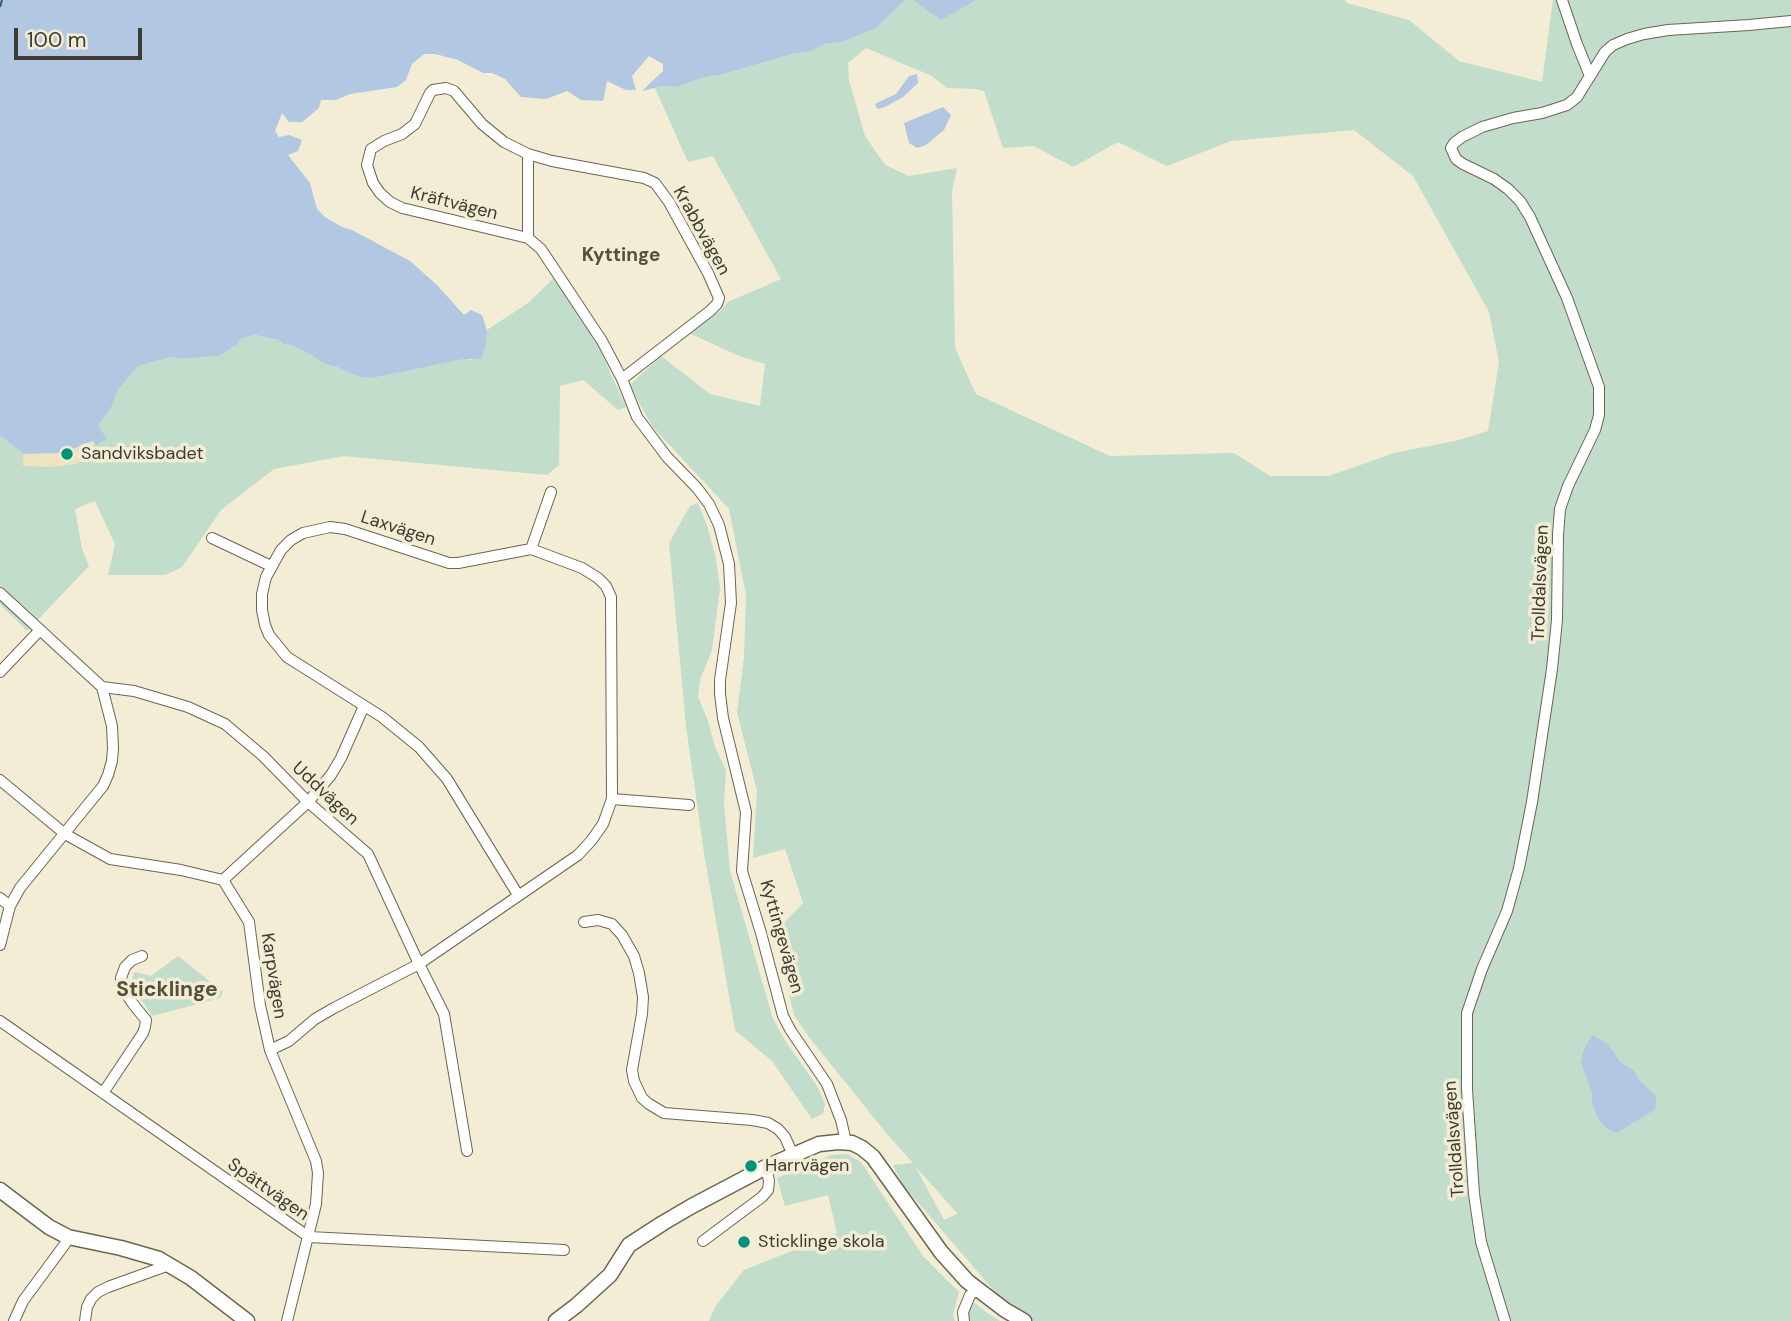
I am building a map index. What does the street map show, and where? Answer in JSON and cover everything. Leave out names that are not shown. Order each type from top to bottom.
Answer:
[{"type":"street","points":[[1562,0],[1590,76]]},
{"type":"street","name":"Trolldalsvägen","points":[[1504,1321],[1481,1242],[1474,1194],[1467,1089],[1467,1013],[1507,911],[1519,868],[1552,669],[1557,620],[1560,509],[1595,430],[1599,415],[1599,387],[1567,298],[1530,217],[1508,189],[1456,159],[1451,148],[1462,137],[1482,127],[1567,105],[1577,97],[1605,52],[1613,45],[1644,34],[1668,30],[1791,21]]},
{"type":"street","name":"Kräftvägen","points":[[528,154],[494,135],[454,91],[439,88],[430,93],[415,124],[402,134],[371,149],[367,165],[380,193],[402,208],[528,238]]},
{"type":"street","points":[[528,154],[528,238],[541,249],[602,341],[622,379]]},
{"type":"street","name":"Krabbvägen","points":[[528,154],[631,175],[655,183],[669,202],[716,289],[719,298],[710,311],[622,379]]},
{"type":"street","name":"Kyttingevägen","points":[[622,379],[637,416],[709,505],[725,545],[731,603],[720,694],[723,718],[746,812],[742,871],[783,1016],[827,1084],[846,1142]]},
{"type":"street","points":[[270,1050],[289,1041],[315,1019],[334,1008],[419,964],[557,870],[585,848],[603,824],[612,799],[611,597],[598,578],[582,568],[531,549],[551,492]]},
{"type":"street","name":"Laxvägen","points":[[518,895],[447,779],[432,760],[398,729],[287,657],[269,635],[265,625],[262,594],[271,566],[291,540],[303,533],[330,527],[364,534],[449,563],[472,562],[531,549]]},
{"type":"street","points":[[212,538],[271,566]]},
{"type":"street","points":[[0,593],[102,687],[113,748],[112,761],[103,786],[20,888],[9,906],[0,945]]},
{"type":"street","points":[[0,671],[40,630]]},
{"type":"street","name":"Uddvägen","points":[[102,687],[134,691],[188,707],[217,719],[263,756],[308,802],[368,854],[444,1014],[467,1151]]},
{"type":"street","points":[[0,780],[65,834],[110,859],[181,870],[223,880],[308,802],[331,775],[363,706]]},
{"type":"street","points":[[612,799],[689,805]]},
{"type":"street","name":"Karpvägen","points":[[223,880],[249,922],[260,1005],[270,1050],[316,1161],[318,1173],[316,1204],[287,1321]]},
{"type":"street","points":[[0,898],[9,906]]},
{"type":"street","points":[[584,922],[598,920],[612,925],[622,935],[634,956],[643,997],[632,1070],[634,1082],[642,1098],[664,1113],[768,1123],[785,1137],[793,1155]]},
{"type":"street","points":[[103,1093],[145,1027],[146,1020],[121,987],[125,967],[142,956]]},
{"type":"street","name":"Spättvägen","points":[[0,1021],[309,1237],[564,1250]]},
{"type":"street","points":[[556,1321],[610,1275],[629,1245],[692,1206],[766,1167],[819,1144],[846,1142],[862,1148],[880,1165],[941,1252],[967,1281],[1024,1321]]},
{"type":"street","points":[[703,1241],[768,1190],[766,1167]]},
{"type":"street","points":[[0,1190],[49,1227],[68,1237],[159,1259],[198,1283],[247,1321]]},
{"type":"street","points":[[14,1321],[23,1301],[68,1237]]},
{"type":"street","points":[[85,1321],[87,1307],[97,1293],[169,1265]]},
{"type":"street","points":[[964,1321],[963,1312],[970,1295],[977,1290]]},
{"type":"green space","points":[[905,0],[913,0],[925,8],[957,10],[976,0],[1345,0],[1347,3],[1409,20],[1459,61],[1542,82],[1553,0],[1791,0],[1791,1321],[1020,1321],[903,1185],[893,1165],[913,1163],[794,1015],[774,933],[803,903],[785,849],[753,858],[757,791],[737,712],[744,658],[746,595],[729,509],[652,426],[631,384],[661,356],[710,394],[760,406],[765,364],[739,356],[689,333],[719,312],[728,302],[781,279],[713,156],[688,162],[655,88],[678,87],[701,78],[811,51],[876,28]],"holes":[[[866,48],[932,76],[947,88],[984,91],[1003,148],[1034,146],[1073,167],[1118,142],[1167,166],[1231,141],[1354,130],[1413,176],[1489,312],[1499,362],[1488,431],[1455,441],[1394,453],[1329,476],[1270,476],[1234,453],[1110,456],[976,394],[955,348],[952,192],[957,168],[909,176],[885,165],[865,136],[849,80],[848,63]],[[915,1166],[957,1213],[957,1214],[944,1220]]]},
{"type":"green space","points":[[555,277],[594,337],[626,407],[618,410],[583,380],[560,386],[559,465],[547,475],[344,456],[274,469],[221,510],[182,567],[165,575],[108,575],[115,544],[95,501],[75,509],[82,549],[89,566],[27,631],[0,604],[0,436],[24,454],[23,466],[75,464],[91,458],[98,426],[111,408],[118,390],[138,366],[172,357],[182,359],[218,356],[238,344],[241,338],[255,335],[279,340],[324,364],[359,377],[372,378],[463,358],[472,360],[486,344],[487,330],[528,303]]},
{"type":"green space","points":[[698,503],[716,559],[720,589],[712,650],[700,680],[698,697],[726,770],[724,804],[730,871],[773,1019],[817,1086],[825,1104],[823,1114],[812,1119],[772,1061],[735,1030],[704,853],[686,726],[669,543],[690,506]]},
{"type":"green space","points":[[178,956],[223,992],[220,998],[152,1016],[144,1003],[129,990],[134,972],[151,976]]},
{"type":"green space","points":[[847,1154],[861,1162],[923,1256],[959,1292],[953,1315],[955,1321],[709,1321],[715,1307],[744,1270],[837,1233],[828,1195],[785,1206],[777,1178],[831,1155]]},
{"type":"green space","points":[[975,1303],[1000,1321],[969,1321],[969,1309]]},
{"type":"sand","name":"Sandviksbadet","points":[[94,441],[91,458],[75,464],[55,467],[23,466],[24,454],[63,453]]},
{"type":"water","points":[[0,0],[905,0],[876,28],[842,42],[825,44],[811,51],[701,78],[678,87],[662,86],[642,91],[663,71],[663,64],[649,56],[632,76],[636,90],[626,90],[607,81],[603,101],[581,100],[567,91],[546,99],[521,97],[505,79],[492,73],[483,73],[458,60],[424,54],[412,64],[406,80],[397,87],[350,94],[336,100],[321,100],[319,108],[302,122],[289,122],[282,113],[275,131],[279,137],[289,135],[302,140],[298,151],[288,155],[310,183],[317,209],[342,227],[410,261],[437,285],[464,315],[471,310],[482,315],[487,330],[481,359],[463,359],[372,378],[359,377],[324,364],[279,340],[255,335],[242,338],[238,344],[219,356],[181,359],[172,357],[138,366],[118,390],[111,408],[98,426],[107,439],[96,445],[93,441],[63,453],[24,454],[0,436]]},
{"type":"water","points":[[913,0],[976,0],[941,20]]},
{"type":"water","points":[[917,74],[918,83],[903,97],[877,109],[875,104],[896,94],[909,76]]},
{"type":"water","points":[[943,107],[951,115],[944,130],[926,145],[917,148],[909,143],[904,123]]},
{"type":"water","points":[[1593,1035],[1608,1044],[1621,1063],[1633,1070],[1655,1095],[1654,1110],[1617,1133],[1609,1130],[1597,1116],[1581,1063],[1584,1049]]},
{"type":"ferry route","points":[[0,7],[2,0]]},
{"type":"place","name":"Sandviksbadet","points":[[67,454]]},
{"type":"place","name":"Harrvägen","points":[[751,1166]]},
{"type":"place","name":"Sticklinge skola","points":[[744,1242]]},
{"type":"district","name":"Kyttinge","points":[[621,256]]},
{"type":"district","name":"Sticklinge","points":[[167,990]]}]
